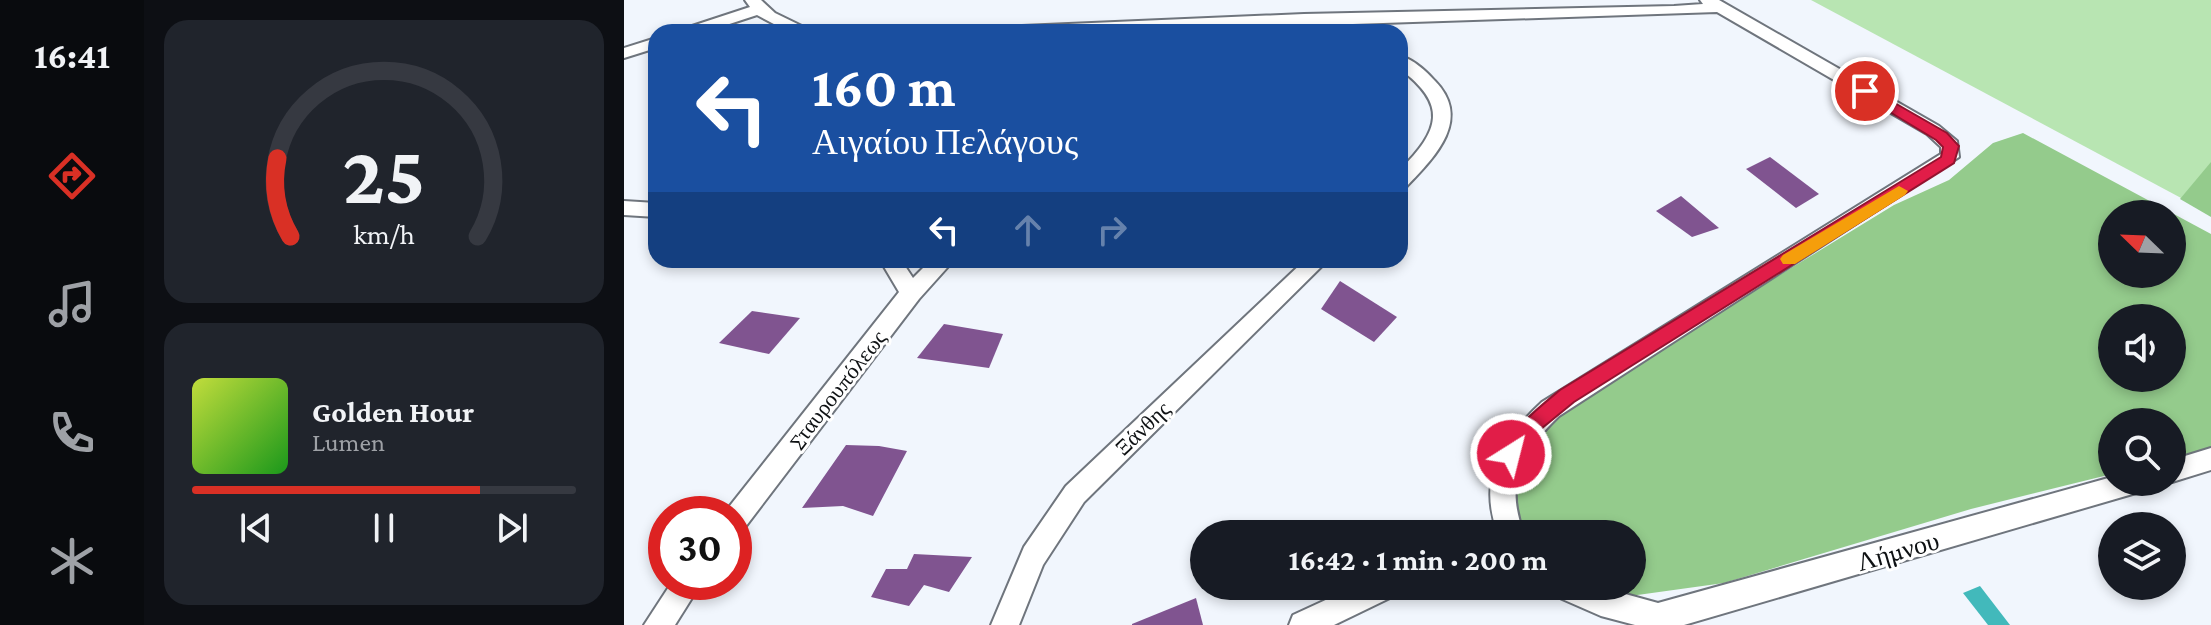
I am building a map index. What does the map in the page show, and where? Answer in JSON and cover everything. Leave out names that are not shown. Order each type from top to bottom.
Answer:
[{"type":"street","points":[[1276,24],[1332,19],[1674,11],[1714,3],[1933,130],[1951,146],[1950,157],[1941,166],[1567,396],[1541,416],[1516,445],[1504,475],[1501,496],[1504,520]]},
{"type":"street","points":[[708,24],[756,4],[775,21],[783,24]]},
{"type":"street","points":[[1332,19],[1340,24]]},
{"type":"street","points":[[624,53],[648,46]]},
{"type":"street","points":[[1408,67],[1435,88],[1444,119],[1433,146],[1408,173]]},
{"type":"street","points":[[624,208],[648,210]]},
{"type":"street","points":[[895,268],[911,293]]},
{"type":"street","name":"Σταυρουπόλεως","points":[[752,498],[911,293],[936,268]]},
{"type":"street","name":"Ξάνθης","points":[[1005,625],[1033,555],[1047,530],[1075,494],[1310,268]]},
{"type":"street","points":[[2186,467],[2211,459]]},
{"type":"street","name":"Λήμνου","points":[[1672,621],[2098,493]]},
{"type":"street","points":[[658,625],[675,600]]},
{"type":"street","points":[[1303,625],[1356,600]]},
{"type":"street","points":[[1596,600],[1672,621]]},
{"type":"green space","points":[[1811,0],[2211,0],[2211,214]]},
{"type":"green space","points":[[2023,133],[2148,200],[2098,200],[2098,288],[2186,288],[2186,221],[2211,234],[2211,449],[2186,455],[2186,408],[2098,408],[2098,477],[1971,509],[1724,583],[1646,594],[1646,520],[1520,520],[1512,510],[1520,451],[1543,420],[1894,205],[1949,180],[1993,143]]},
{"type":"green space","points":[[2211,162],[2211,217],[2180,199]]},
{"type":"water","points":[[1980,586],[2010,625],[1988,625],[1963,593]]},
{"type":"building","points":[[1770,157],[1819,194],[1796,208],[1746,169]]},
{"type":"building","points":[[1681,196],[1719,228],[1692,237],[1656,211]]},
{"type":"building","points":[[1340,281],[1397,317],[1374,342],[1321,309]]},
{"type":"building","points":[[752,311],[800,318],[769,354],[719,343]]},
{"type":"building","points":[[944,324],[1003,334],[989,368],[917,358]]},
{"type":"building","points":[[846,445],[907,451],[873,516],[843,506],[802,508]]},
{"type":"building","points":[[914,554],[972,557],[949,592],[924,585],[909,606],[871,597],[886,569],[907,569]]},
{"type":"building","points":[[1197,600],[1203,625],[1132,625]]},
{"type":"slow traffic","points":[[1789,259],[1899,191]]},
{"type":"route","points":[[1511,454],[1534,423],[1567,396],[1949,159],[1951,146],[1942,136],[1865,91]]}]
